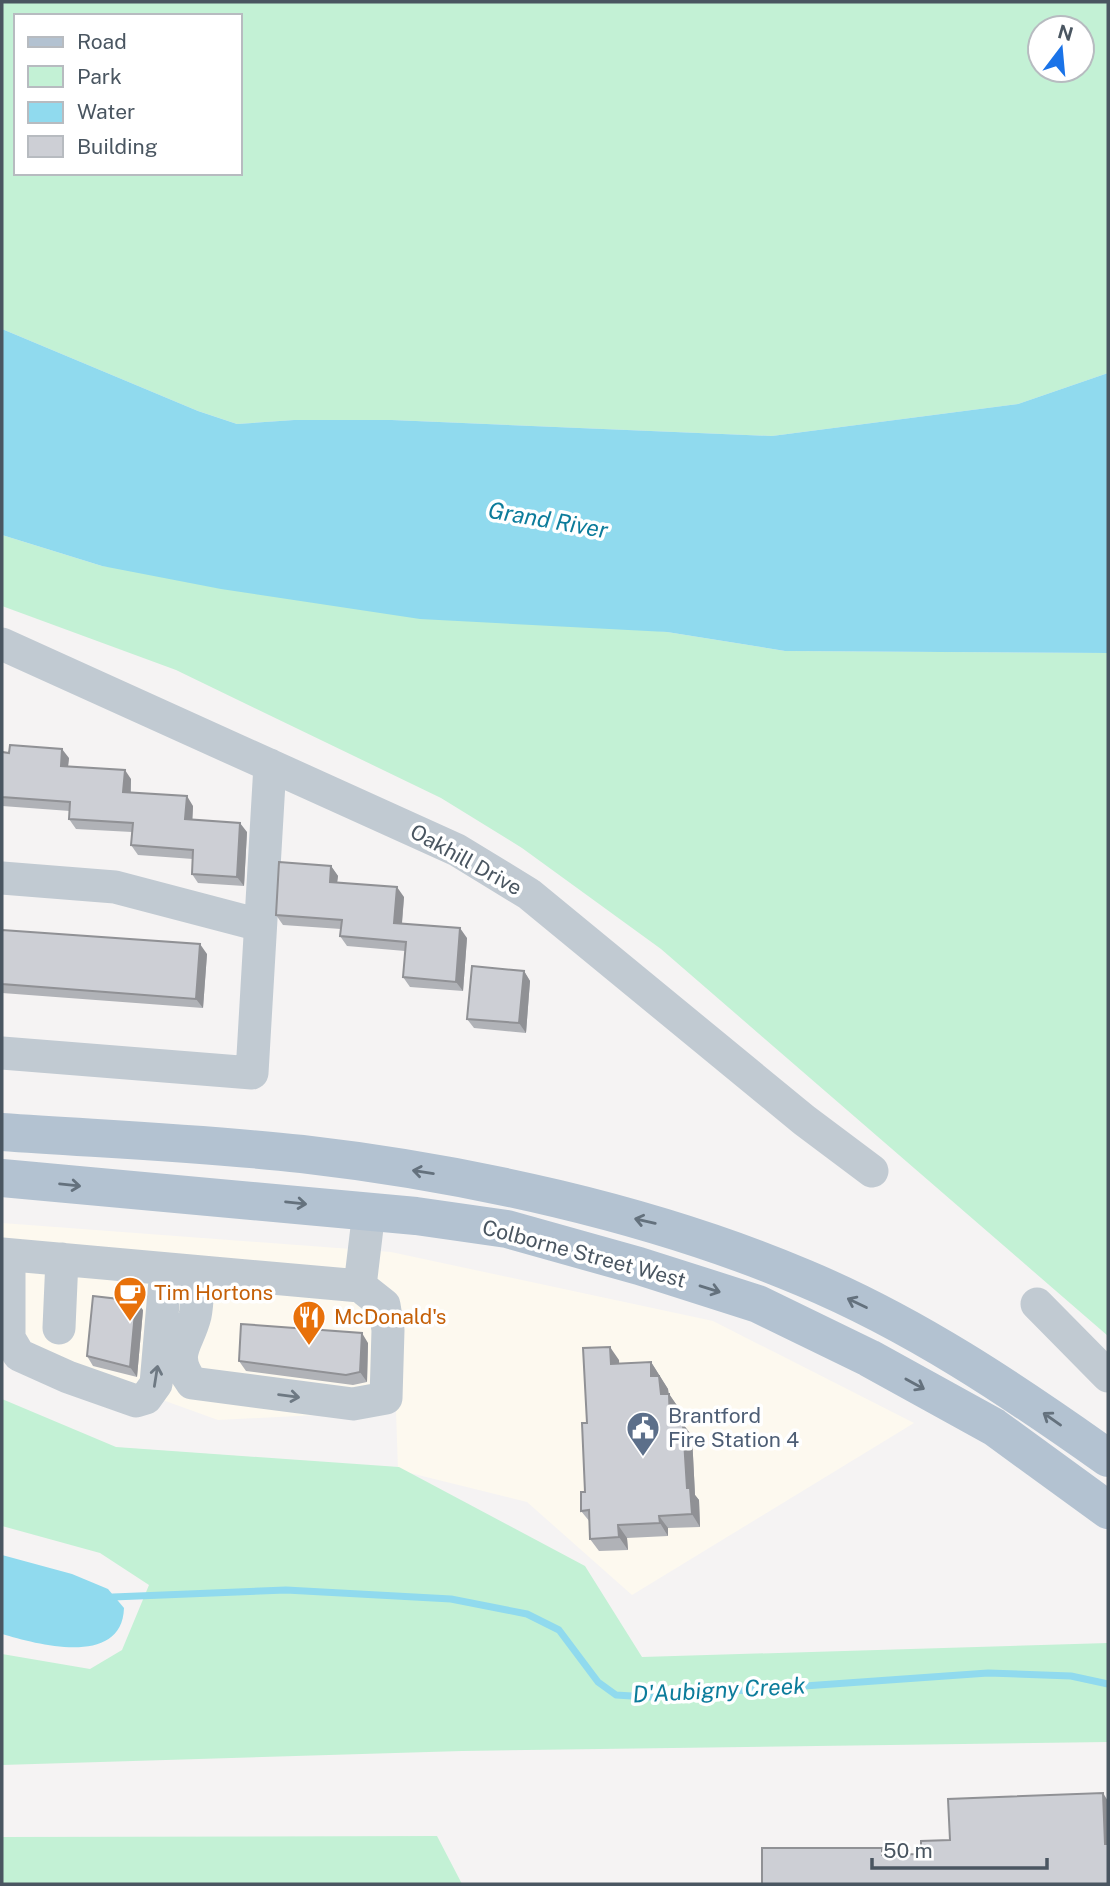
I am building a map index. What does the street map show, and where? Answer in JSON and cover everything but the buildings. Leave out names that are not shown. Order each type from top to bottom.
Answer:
[{"type":"main road","name":"Colborne Street West","points":[[2,1132],[302,1154],[452,1177],[666,1226],[806,1278],[925,1337],[1030,1403],[1108,1458]]},
{"type":"main road","name":"Colborne Street West","points":[[2,1178],[369,1211],[507,1230],[639,1266],[758,1304],[869,1358],[993,1427],[1108,1510]]},
{"type":"street","name":"Oakhill Drive","points":[[2,644],[457,849],[529,894],[804,1120],[872,1171]]},
{"type":"street","points":[[2,1053],[252,1073],[270,765]]},
{"type":"street","points":[[2,878],[115,887],[260,925]]},
{"type":"street","points":[[360,1286],[369,1211]]},
{"type":"street","points":[[166,1269],[156,1378],[151,1394],[136,1401],[19,1355],[9,1338],[6,1255],[62,1259],[360,1286],[384,1305],[388,1329],[386,1398],[353,1404],[192,1382],[181,1367],[183,1341],[194,1318],[199,1272]]},
{"type":"street","points":[[59,1328],[62,1259]]},
{"type":"street","points":[[1037,1304],[1108,1377]]},
{"type":"shaded area","points":[[2,1223],[391,1252],[713,1321],[914,1423],[632,1595],[527,1502],[398,1470],[396,1411],[218,1420],[2,1342]]},
{"type":"green space","points":[[2,2],[1108,2],[1108,373],[1018,404],[772,436],[392,420],[294,420],[237,424],[198,411],[2,329]]},
{"type":"green space","points":[[2,535],[102,566],[667,632],[785,651],[1108,653],[1108,1336],[661,949],[522,848],[441,798],[176,670],[2,606]]},
{"type":"green space","points":[[2,1399],[116,1447],[399,1467],[585,1566],[642,1657],[1108,1643],[1108,1742],[462,1751],[2,1765],[2,1654],[90,1669],[122,1650],[149,1585],[100,1553],[2,1526]]},
{"type":"green space","points":[[437,1836],[462,1884],[2,1884],[2,1837]]},
{"type":"water","name":"Grand River","points":[[2,329],[198,411],[237,424],[294,420],[392,420],[772,436],[1018,404],[1108,373],[1108,653],[785,651],[667,632],[420,619],[221,589],[102,566],[2,535]]},
{"type":"water","points":[[2,1555],[72,1574],[108,1589],[124,1608],[120,1627],[109,1638],[94,1645],[76,1647],[36,1643],[2,1634]]},
{"type":"waterway","name":"D'Aubigny Creek","points":[[113,1597],[286,1590],[451,1599],[527,1614],[559,1630],[598,1682],[616,1695],[648,1697],[988,1673],[1071,1676],[1108,1684]]},
{"type":"place","name":"Tim Hortons","points":[[130,1323]]},
{"type":"place","name":"McDonald's","points":[[309,1347]]},
{"type":"place","name":"Brantford Fire Station 4","points":[[643,1458]]}]
